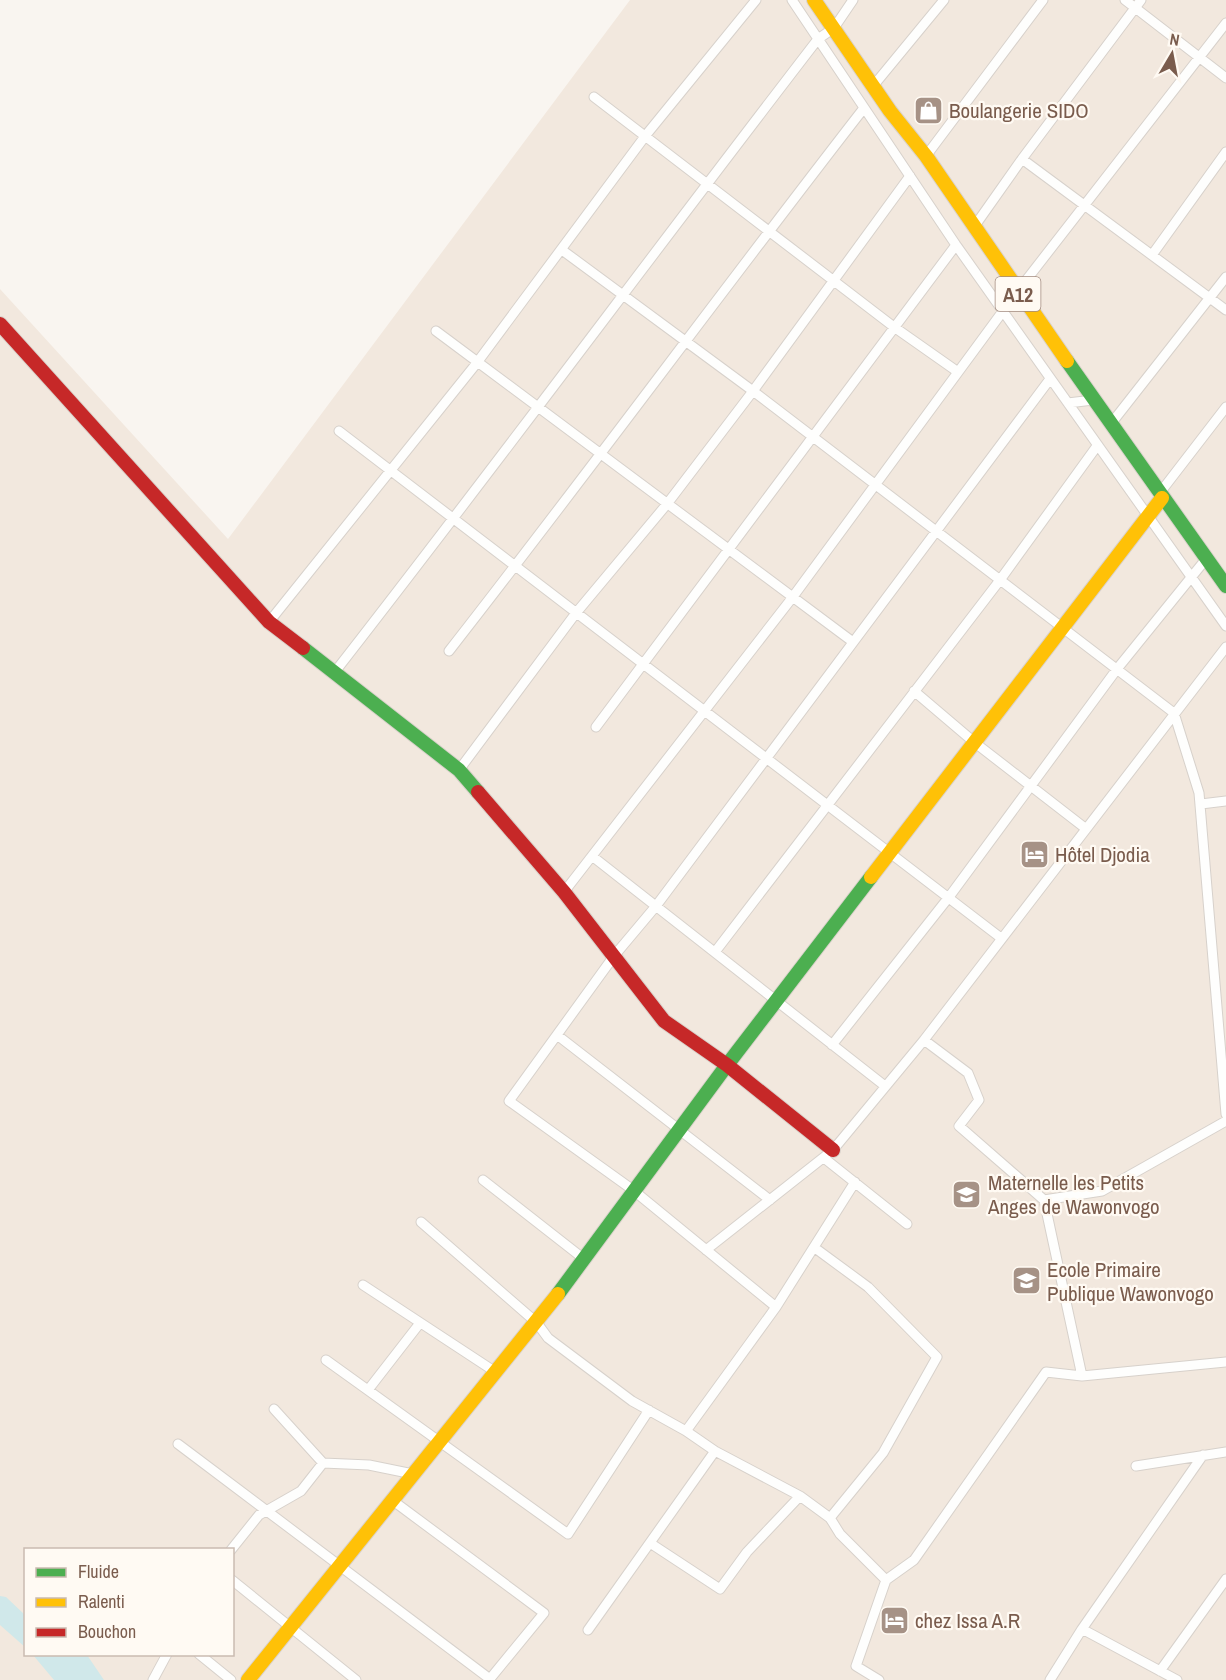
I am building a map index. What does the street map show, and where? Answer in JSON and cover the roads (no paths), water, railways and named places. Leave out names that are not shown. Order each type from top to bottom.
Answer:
[{"type":"street","points":[[268,622],[476,363],[646,135],[756,0]]},
{"type":"street","points":[[792,0],[956,244],[1148,519],[1226,626]]},
{"type":"street","name":"A12","points":[[813,0],[834,27],[890,111],[926,156],[1017,292],[1226,586]]},
{"type":"street","points":[[334,673],[454,519],[706,184],[818,39],[834,27],[852,0]]},
{"type":"street","points":[[874,85],[944,0]]},
{"type":"street","points":[[926,156],[1042,0]]},
{"type":"street","points":[[1125,0],[1138,4],[1199,58],[1226,78]]},
{"type":"street","points":[[974,227],[1138,4]]},
{"type":"street","points":[[1017,292],[1226,22]]},
{"type":"street","points":[[594,97],[894,327],[958,372]]},
{"type":"street","points":[[449,651],[602,455],[768,231],[864,108]]},
{"type":"street","points":[[873,122],[890,111]]},
{"type":"street","points":[[1152,255],[1226,152]]},
{"type":"street","points":[[1022,159],[1226,310]]},
{"type":"street","points":[[459,770],[576,613],[667,504],[753,391],[910,176]]},
{"type":"street","points":[[596,727],[956,244]]},
{"type":"street","points":[[562,250],[753,391],[1174,713],[1201,804],[1221,979],[1226,1114]]},
{"type":"street","points":[[1110,425],[1226,278]]},
{"type":"street","points":[[564,892],[792,598],[1003,311]]},
{"type":"street","points":[[0,324],[268,622],[459,770],[564,892],[664,1021],[727,1065],[828,1154],[855,1182],[908,1224]]},
{"type":"street","points":[[436,331],[853,642]]},
{"type":"street","points":[[776,1307],[633,1190],[509,1101],[614,956],[657,906],[765,757],[1050,379]]},
{"type":"street","points":[[1068,404],[1093,400]]},
{"type":"street","points":[[248,1680],[537,1323],[727,1065],[1061,627],[1148,519],[1160,496],[1225,410]]},
{"type":"street","points":[[339,431],[1001,938]]},
{"type":"street","points":[[715,952],[1000,580],[1097,446]]},
{"type":"street","points":[[832,1045],[949,897],[1117,669],[1189,577],[1206,559]]},
{"type":"street","points":[[706,1250],[828,1154],[924,1040],[1226,647]]},
{"type":"street","points":[[914,691],[974,742],[1085,828]]},
{"type":"street","points":[[1201,804],[1226,801]]},
{"type":"street","points":[[592,855],[885,1086]]},
{"type":"street","points":[[557,1035],[770,1200]]},
{"type":"street","points":[[924,1040],[968,1073],[979,1100],[959,1126],[1044,1200],[1082,1376]]},
{"type":"street","points":[[1044,1200],[1102,1191],[1226,1121]]},
{"type":"street","points":[[483,1180],[584,1259]]},
{"type":"street","points":[[686,1431],[776,1307],[855,1182]]},
{"type":"street","points":[[421,1222],[537,1323],[548,1338],[632,1401],[686,1431],[715,1451],[800,1496],[830,1518],[840,1534],[886,1580]]},
{"type":"street","points":[[815,1248],[868,1287],[937,1357],[883,1453],[830,1518]]},
{"type":"street","points":[[363,1285],[497,1373]]},
{"type":"street","points":[[368,1390],[420,1323]]},
{"type":"street","points":[[326,1360],[568,1534],[649,1410]]},
{"type":"street","points":[[879,1680],[856,1666],[886,1580],[914,1560],[1046,1372],[1082,1376],[1226,1362]]},
{"type":"street","points":[[274,1409],[323,1463],[369,1465],[413,1474]]},
{"type":"street","points":[[178,1444],[340,1564],[489,1680],[544,1613],[392,1500]]},
{"type":"street","points":[[588,1630],[715,1451]]},
{"type":"street","points":[[1136,1466],[1226,1452]]},
{"type":"street","points":[[1050,1680],[1082,1629],[1203,1455]]},
{"type":"street","points":[[233,1548],[259,1515],[301,1491],[323,1463]]},
{"type":"street","points":[[650,1543],[720,1588],[747,1552],[800,1496]]},
{"type":"street","points":[[1160,1671],[1226,1579]]},
{"type":"street","points":[[234,1582],[356,1680]]},
{"type":"street","points":[[1082,1629],[1177,1680]]},
{"type":"street","points":[[153,1680],[166,1656]]},
{"type":"street","points":[[201,1656],[231,1680]]},
{"type":"water","points":[[0,1596],[6,1597],[24,1614],[24,1646],[0,1625]]},
{"type":"water","points":[[34,1656],[88,1656],[104,1680],[54,1680]]},
{"type":"place","name":"Boulangerie SIDO","points":[[928,110]]},
{"type":"place","name":"Hôtel Djodia","points":[[1034,854]]},
{"type":"place","name":"Maternelle les Petits Anges de Wawonvogo","points":[[967,1194]]},
{"type":"place","name":"Ecole Primaire Publique Wawonvogo","points":[[1026,1281]]},
{"type":"place","name":"chez Issa A.R","points":[[894,1620]]}]
